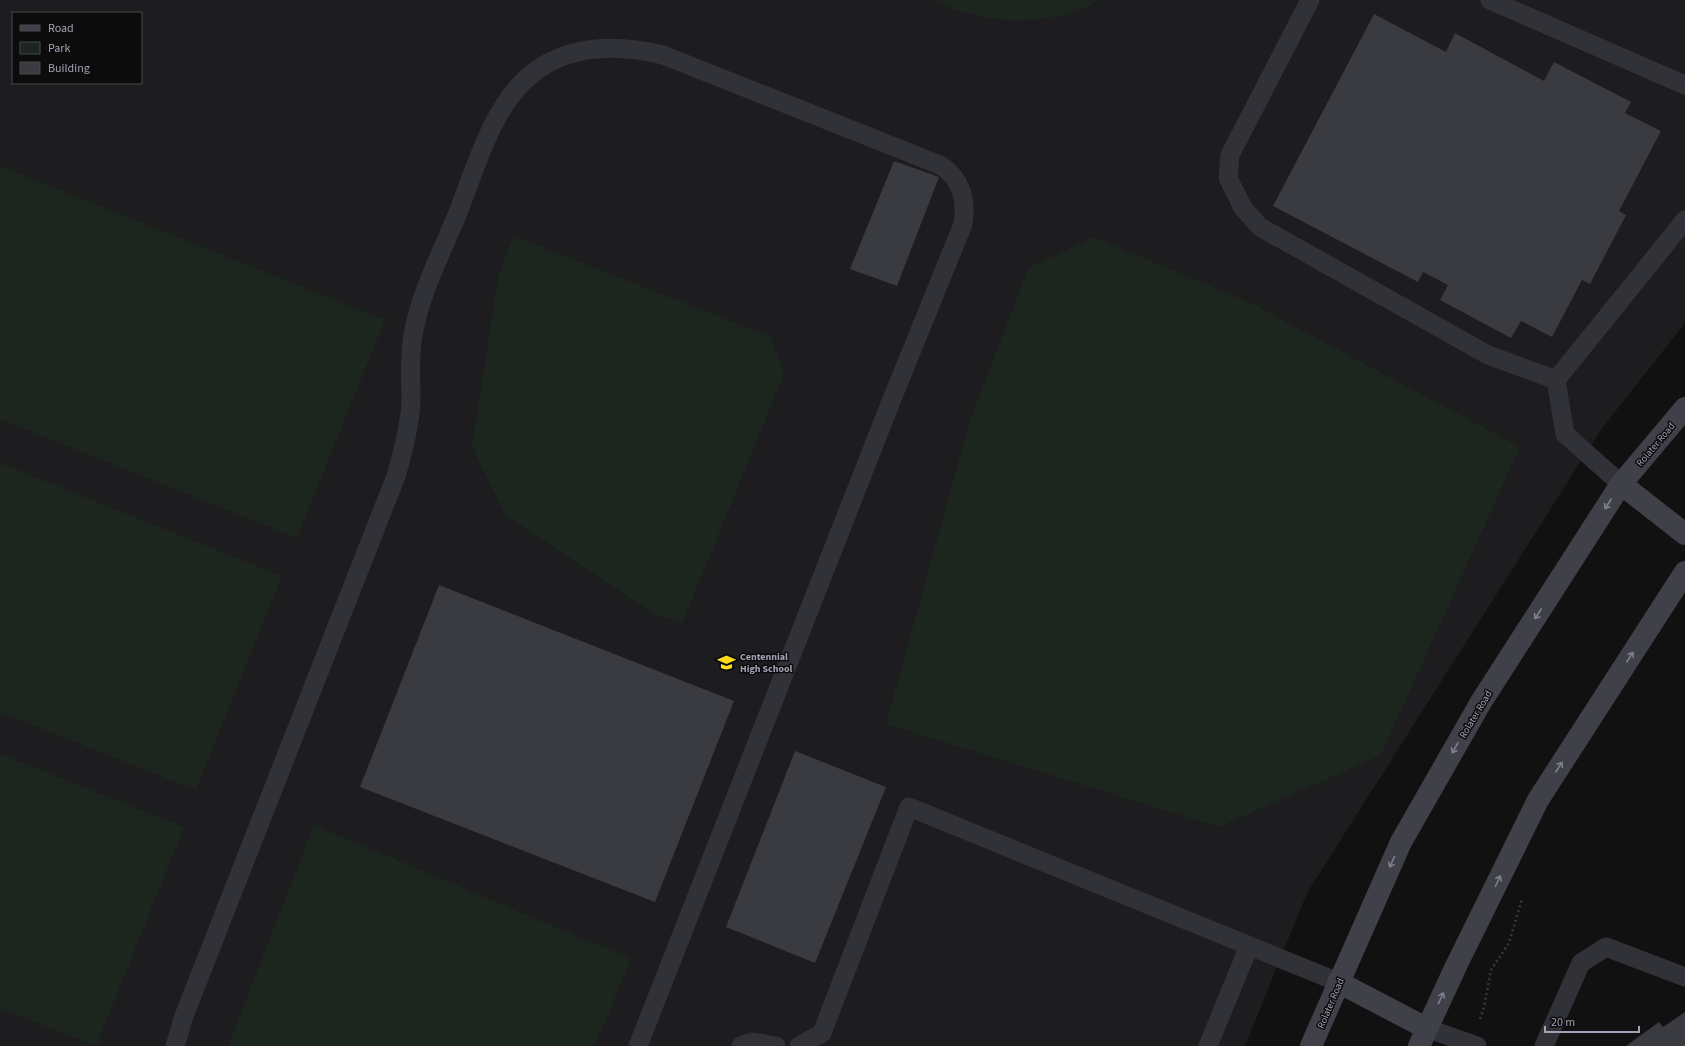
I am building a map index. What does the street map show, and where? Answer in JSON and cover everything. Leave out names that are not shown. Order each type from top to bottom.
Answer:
[{"type":"main road","name":"Rolater Road","points":[[1311,1046],[1338,982],[1404,836],[1481,702],[1621,484],[1685,408]]},
{"type":"main road","points":[[1621,484],[1685,534]]},
{"type":"main road","points":[[1338,982],[1423,1037],[1538,800],[1685,572]]},
{"type":"lane","points":[[1310,0],[1230,156],[1228,178],[1243,208],[1260,228],[1488,354],[1556,380]]},
{"type":"lane","points":[[1490,0],[1685,85]]},
{"type":"lane","points":[[175,1046],[184,1016],[396,476],[408,427],[411,402],[411,360],[413,335],[417,319],[427,288],[487,140],[509,97],[519,85],[534,73],[566,54],[593,48],[607,47],[637,49],[663,55],[940,165],[956,180],[963,195],[965,208],[963,224],[890,404],[638,1046]]},
{"type":"lane","points":[[1621,484],[1564,434],[1556,380],[1685,220]]},
{"type":"lane","points":[[799,1046],[822,1033],[909,807],[1338,982]]},
{"type":"lane","points":[[1208,1046],[1249,946]]},
{"type":"lane","points":[[1544,1046],[1581,963],[1606,947],[1685,977]]},
{"type":"lane","points":[[1423,1037],[1474,1045]]},
{"type":"lane","points":[[741,1046],[752,1042],[776,1046]]},
{"type":"path","points":[[1474,1045],[1484,1007],[1491,970],[1509,943],[1522,897]]},
{"type":"shaded area","name":"Centennial High School","points":[[0,0],[1685,0],[1685,323],[1600,431],[1307,893],[1245,1046],[0,1046]]},
{"type":"green space","points":[[931,0],[1100,0],[1087,7],[1059,16],[1044,19],[1013,20],[971,14],[950,8]]},
{"type":"green space","points":[[0,166],[385,320],[297,538],[0,419]]},
{"type":"green space","points":[[514,236],[771,337],[784,374],[682,624],[651,612],[505,515],[472,446],[499,273]]},
{"type":"green space","points":[[1094,237],[1251,303],[1520,447],[1381,755],[1219,827],[886,724],[970,420],[1029,267]]},
{"type":"green space","points":[[0,463],[282,576],[196,790],[0,712]]},
{"type":"green space","points":[[0,754],[184,827],[96,1046],[0,1008]]},
{"type":"green space","points":[[314,825],[631,959],[595,1046],[228,1046]]},
{"type":"building","points":[[1374,14],[1446,52],[1455,33],[1544,81],[1554,62],[1631,102],[1625,113],[1661,131],[1619,211],[1626,215],[1590,284],[1582,280],[1552,337],[1521,321],[1511,338],[1440,300],[1448,285],[1423,272],[1418,282],[1273,206]]},
{"type":"building","points":[[894,161],[939,177],[897,286],[850,269]]},
{"type":"building","points":[[439,585],[734,701],[655,902],[360,787]]},
{"type":"building","points":[[795,751],[886,787],[815,963],[726,927]]},
{"type":"building","points":[[1685,1012],[1685,1046],[1626,1046],[1659,1022],[1663,1027]]},
{"type":"place","name":"Centennial High School","points":[[727,662]]}]
